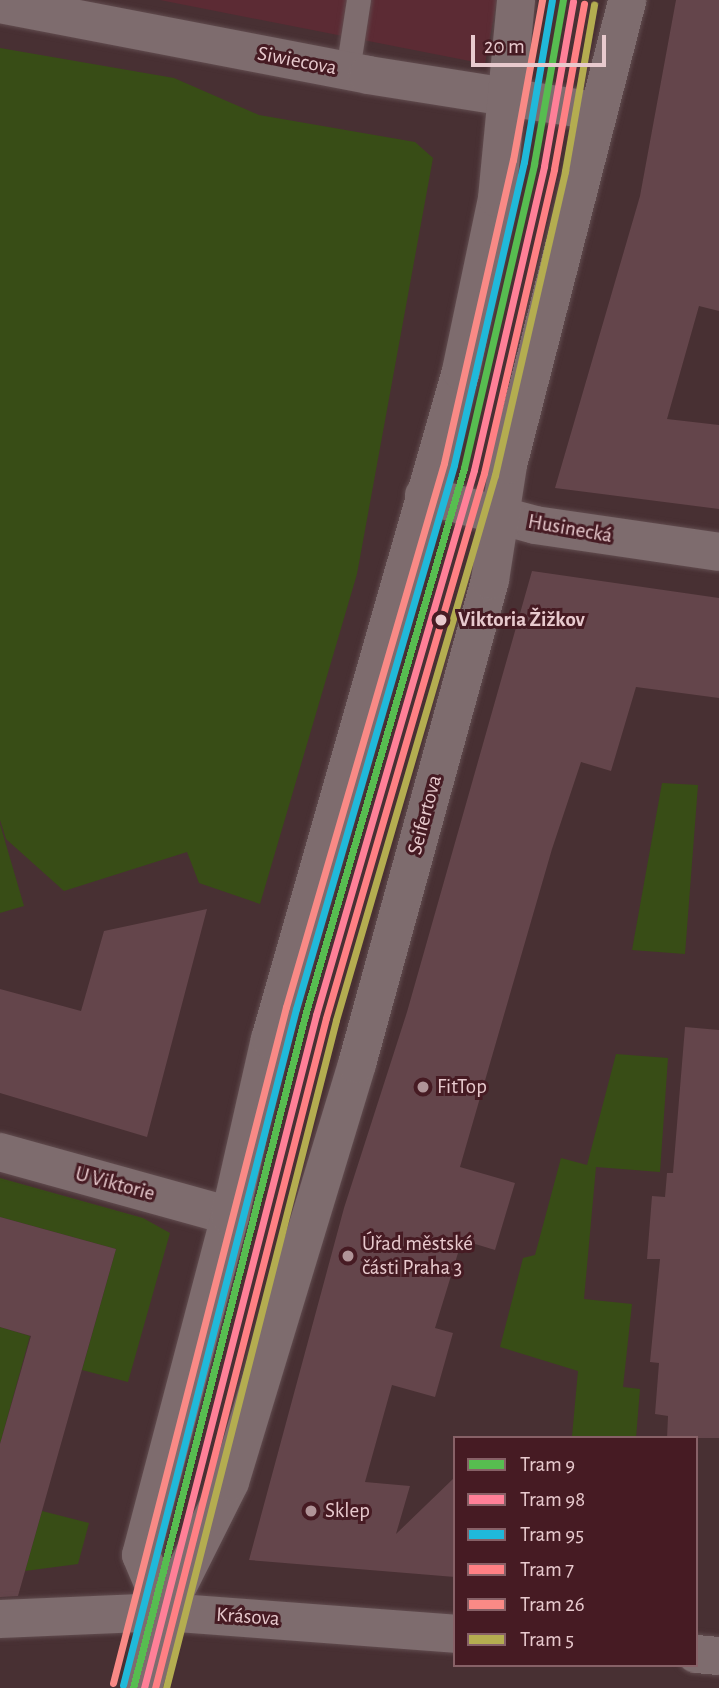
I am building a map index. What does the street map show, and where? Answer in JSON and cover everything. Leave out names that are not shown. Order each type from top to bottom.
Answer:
[{"type":"street","points":[[165,1612],[141,1555],[230,1216],[270,1039],[461,371],[495,212],[516,0]]},
{"type":"street","name":"Seifertova","points":[[144,1688],[165,1612],[230,1482],[353,1077],[490,580],[500,515],[595,111],[627,0]]},
{"type":"street","name":"Siwiecova","points":[[0,4],[348,71],[595,111]]},
{"type":"street","name":"Husinecká","points":[[424,495],[535,525],[719,552]]},
{"type":"street","name":"U Viktorie","points":[[0,1153],[230,1216]]},
{"type":"street","name":"Krásova","points":[[0,1619],[165,1612],[453,1634]]},
{"type":"street","points":[[698,1654],[719,1656]]},
{"type":"lane","points":[[348,71],[359,0]]},
{"type":"shaded area","points":[[160,0],[497,0],[485,64]]},
{"type":"green space","points":[[0,48],[174,78],[259,115],[415,142],[433,158],[357,574],[260,904],[199,883],[187,852],[64,891],[6,839],[0,820]]},
{"type":"green space","points":[[662,783],[698,785],[685,954],[632,950]]},
{"type":"green space","points":[[0,824],[24,906],[0,913]]},
{"type":"green space","points":[[616,1054],[668,1058],[660,1172],[596,1167],[584,1299],[632,1304],[623,1387],[640,1389],[636,1436],[572,1436],[578,1371],[500,1347],[523,1258],[535,1255],[561,1158],[587,1165]]},
{"type":"green space","points":[[0,1178],[143,1218],[170,1233],[128,1382],[82,1370],[116,1249],[0,1217]]},
{"type":"green space","points":[[0,1327],[30,1336],[0,1444]]},
{"type":"green space","points":[[42,1511],[89,1523],[78,1564],[25,1571]]},
{"type":"building","points":[[676,0],[719,0],[719,311],[699,306],[667,419],[719,425],[719,509],[555,488],[640,196]]},
{"type":"building","points":[[532,571],[719,598],[719,698],[636,687],[611,771],[581,762],[552,849],[460,1167],[515,1183],[495,1250],[462,1240],[435,1328],[453,1333],[435,1397],[392,1385],[365,1482],[410,1486],[396,1534],[453,1479],[453,1577],[249,1560],[344,1208],[407,1012]]},
{"type":"building","points":[[207,909],[147,1137],[0,1093],[0,989],[81,1011],[104,931]]},
{"type":"building","points":[[685,1027],[719,1030],[719,1438],[667,1436],[668,1416],[655,1414],[659,1363],[650,1362],[660,1259],[647,1259],[652,1196],[665,1197],[667,1173],[673,1173]]},
{"type":"building","points":[[0,1217],[116,1249],[18,1596],[0,1597],[0,1444],[31,1336],[0,1327]]},
{"type":"tram line","name":"26","points":[[113,1683],[286,1007],[444,463],[513,160],[542,0]]},
{"type":"tram line","name":"95","points":[[123,1685],[296,1009],[454,465],[524,162],[552,0]]},
{"type":"tram line","name":"9","points":[[133,1688],[306,1012],[464,468],[534,164],[563,0]]},
{"type":"tram line","name":"98","points":[[144,1688],[316,1015],[474,470],[544,166],[573,2]]},
{"type":"tram line","name":"7","points":[[155,1688],[326,1018],[484,473],[554,169],[584,4]]},
{"type":"tram line","name":"5","points":[[166,1688],[336,1020],[495,475],[565,171],[594,5]]},
{"type":"place","name":"Viktoria Žižkov","points":[[441,620]]},
{"type":"place","name":"FitTop","points":[[423,1087]]},
{"type":"place","name":"Úřad městské části Praha 3","points":[[348,1256]]},
{"type":"place","name":"Sklep","points":[[311,1511]]}]
